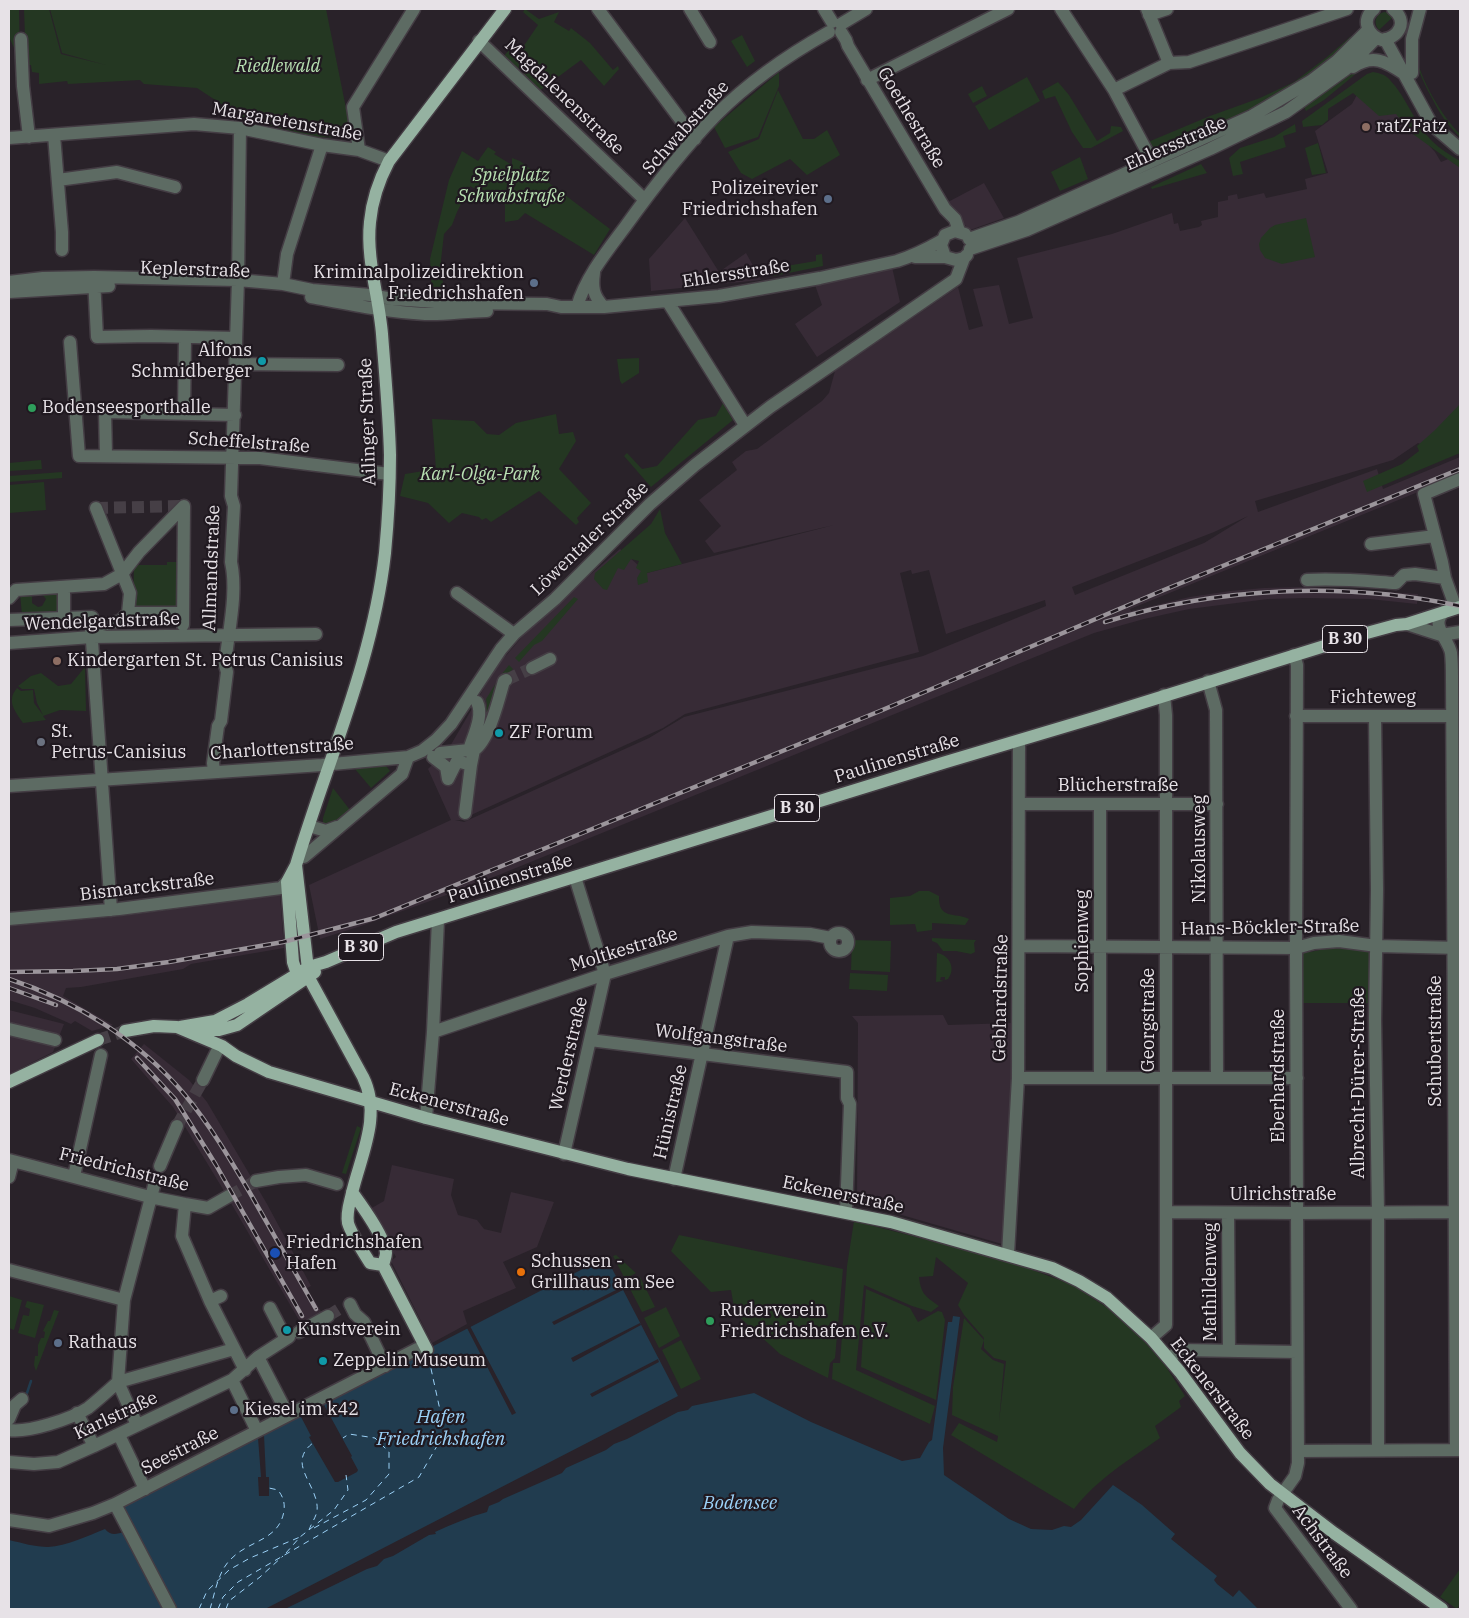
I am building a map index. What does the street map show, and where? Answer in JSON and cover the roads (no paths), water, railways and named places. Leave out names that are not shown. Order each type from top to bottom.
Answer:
[{"type":"main road","name":"Ailinger Straße","points":[[287,882],[298,861],[359,676],[376,605],[385,554],[389,474],[387,409],[378,303],[370,251],[370,223],[376,192],[388,161],[505,9]]},
{"type":"main road","name":"Paulinenstraße","points":[[178,1027],[214,1021],[326,962],[396,932],[1019,741],[1208,681],[1402,625],[1444,612],[1458,604]]},
{"type":"main road","name":"Paulinenstraße","points":[[1402,625],[1405,619],[1458,604]]},
{"type":"main road","name":"Ailinger Straße","points":[[298,861],[305,973]]},
{"type":"main road","points":[[287,882],[293,962],[305,973],[368,1086],[372,1114],[348,1210],[349,1224],[370,1264],[383,1265]]},
{"type":"main road","name":"Paulinenstraße","points":[[178,1027],[198,1031],[219,1030],[236,1025],[305,973]]},
{"type":"main road","name":"B 30","points":[[219,1030],[220,1026],[235,1011]]},
{"type":"main road","name":"Eckenerstraße","points":[[125,1031],[154,1026],[178,1027],[269,1072],[426,1118],[564,1154],[674,1179],[891,1222],[1052,1268],[1086,1284],[1107,1298],[1151,1338],[1240,1453],[1259,1474],[1283,1494],[1442,1609]]},
{"type":"main road","points":[[219,1030],[220,1048]]},
{"type":"main road","points":[[9,1082],[98,1040]]},
{"type":"main road","points":[[352,1192],[384,1243],[386,1255],[383,1265],[422,1350]]},
{"type":"street","points":[[359,150],[353,107],[414,9]]},
{"type":"street","points":[[600,9],[695,139]]},
{"type":"street","points":[[692,9],[710,42]]},
{"type":"street","name":"Goethestraße","points":[[824,9],[842,42],[848,46],[945,209],[955,219],[960,249]]},
{"type":"street","name":"Schwabstraße","points":[[577,307],[587,281],[645,200],[716,115],[760,77],[782,61],[866,9]]},
{"type":"street","points":[[867,80],[1008,9]]},
{"type":"street","points":[[1061,9],[1114,90],[1152,161]]},
{"type":"street","points":[[1167,9],[1148,12],[1169,63]]},
{"type":"street","points":[[1114,90],[1169,63],[1189,62],[1346,9]]},
{"type":"street","points":[[1420,9],[1412,39],[1408,74],[1432,125],[1460,149]]},
{"type":"street","points":[[1371,10],[1367,18],[1408,74],[1438,120],[1460,139]]},
{"type":"street","points":[[1381,36],[1400,27],[1399,11]]},
{"type":"street","name":"Ehlersstraße","points":[[913,256],[923,258],[1027,230],[1207,150],[1291,109],[1346,69],[1381,36]]},
{"type":"street","name":"Ehlersstraße","points":[[960,249],[1252,116],[1311,81],[1337,61],[1381,36]]},
{"type":"street","points":[[21,39],[23,86],[29,137]]},
{"type":"street","name":"Magdalenenstraße","points":[[479,41],[645,200]]},
{"type":"street","points":[[1291,109],[1313,98],[1365,60],[1376,59],[1408,74]]},
{"type":"street","name":"Margaretenstraße","points":[[9,138],[194,124],[240,128],[322,145],[359,150],[388,161]]},
{"type":"street","name":"Allmandstraße","points":[[214,771],[213,763],[218,726],[221,721],[227,672],[225,665],[228,635],[232,612],[233,572],[231,562],[234,506],[231,496],[235,415],[240,128]]},
{"type":"street","points":[[54,135],[62,250]]},
{"type":"street","points":[[283,284],[287,254],[322,145]]},
{"type":"street","points":[[58,180],[117,172],[175,187]]},
{"type":"street","points":[[945,209],[941,250],[960,249]]},
{"type":"street","name":"Ehlersstraße","points":[[378,303],[423,314],[450,314],[476,311],[548,312],[561,307],[604,307],[668,302],[776,287],[913,256],[952,231],[960,249]]},
{"type":"street","name":"Löwentaler Straße","points":[[408,757],[422,751],[436,740],[451,724],[501,649],[514,634],[555,599],[650,504],[745,424],[948,284],[960,249]]},
{"type":"street","points":[[594,273],[592,287],[598,301],[604,307]]},
{"type":"street","name":"Keplerstraße","points":[[9,282],[43,278],[94,281],[283,284],[378,303]]},
{"type":"street","points":[[94,281],[97,337],[236,338]]},
{"type":"street","name":"Keplerstraße","points":[[9,292],[94,281]]},
{"type":"street","name":"Keplerstraße","points":[[238,284],[283,292],[378,303]]},
{"type":"street","points":[[668,302],[745,424]]},
{"type":"street","points":[[184,413],[186,338]]},
{"type":"street","name":"Scheffelstraße","points":[[70,342],[79,456],[260,458],[389,474]]},
{"type":"street","points":[[236,364],[338,365]]},
{"type":"street","name":"Scheffelstraße","points":[[106,455],[105,412],[235,415]]},
{"type":"street","points":[[1458,604],[1445,578],[1424,494],[1460,479]]},
{"type":"street","points":[[9,598],[10,594],[16,590],[104,584],[122,574],[139,552],[184,506],[183,619],[128,613]]},
{"type":"street","points":[[91,632],[120,621],[128,613],[130,593],[96,508]]},
{"type":"street","points":[[1371,544],[1435,536]]},
{"type":"street","points":[[1307,580],[1329,578],[1353,579],[1396,584],[1404,574],[1445,578]]},
{"type":"street","points":[[64,587],[64,617]]},
{"type":"street","points":[[457,593],[514,634]]},
{"type":"street","points":[[1441,635],[1439,618],[1444,612]]},
{"type":"street","points":[[9,620],[92,617],[91,632],[102,779],[115,909]]},
{"type":"street","points":[[1402,625],[1441,635],[1460,632]]},
{"type":"street","name":"Wendelgardstraße","points":[[9,643],[91,632],[228,635],[316,634]]},
{"type":"street","name":"Schubertstraße","points":[[1441,635],[1451,651],[1456,881],[1458,1450]]},
{"type":"street","name":"Eberhardstraße","points":[[1283,1494],[1295,1476],[1298,1463],[1297,665],[1294,655]]},
{"type":"street","points":[[532,668],[550,659]]},
{"type":"street","points":[[465,813],[474,750],[480,746],[488,735],[504,681],[506,680]]},
{"type":"street","name":"Nikolausweg","points":[[1208,681],[1216,710],[1216,1078]]},
{"type":"street","name":"Georgstraße","points":[[1151,1338],[1166,1325],[1166,715],[1164,695]]},
{"type":"street","points":[[471,765],[457,761],[448,779],[446,767],[437,755],[469,750],[479,719],[479,705],[477,702]]},
{"type":"street","name":"Fichteweg","points":[[1296,716],[1451,716]]},
{"type":"street","name":"Albrecht-Dürer-Straße","points":[[1375,716],[1378,1450]]},
{"type":"street","name":"Gebhardstraße","points":[[1008,1254],[1018,1078],[1020,946],[1019,741]]},
{"type":"street","points":[[298,861],[402,774],[408,757]]},
{"type":"street","name":"Charlottenstraße","points":[[9,786],[408,757]]},
{"type":"street","name":"Blücherstraße","points":[[1020,804],[1217,804]]},
{"type":"street","name":"Sophienweg","points":[[1100,804],[1100,1077]]},
{"type":"street","points":[[309,826],[326,831],[342,826]]},
{"type":"street","name":"Werderstraße","points":[[564,1154],[605,974],[575,877]]},
{"type":"street","name":"Bismarckstraße","points":[[9,919],[115,909],[281,888],[287,882]]},
{"type":"street","points":[[426,1118],[433,1032],[438,920]]},
{"type":"street","name":"Moltkestraße","points":[[433,1032],[605,974],[728,936],[752,932],[810,934],[831,938]]},
{"type":"street","name":"Hünistraße","points":[[674,1179],[728,936]]},
{"type":"street","name":"Hans-Böckler-Straße","points":[[1020,946],[1296,948],[1321,942],[1339,941],[1377,946],[1456,948]]},
{"type":"street","points":[[9,1029],[55,1040]]},
{"type":"street","name":"Wolfgangstraße","points":[[590,1040],[847,1072],[846,1098],[850,1104],[846,1212]]},
{"type":"street","points":[[203,1080],[220,1048]]},
{"type":"street","points":[[74,1176],[101,1055]]},
{"type":"street","points":[[1018,1078],[1297,1078]]},
{"type":"street","points":[[160,1166],[177,1126]]},
{"type":"street","points":[[9,1177],[11,1160]]},
{"type":"street","name":"Friedrichstraße","points":[[11,1160],[150,1197],[208,1208],[214,1211],[229,1196]]},
{"type":"street","points":[[256,1181],[306,1175],[338,1184]]},
{"type":"street","points":[[137,1425],[118,1382],[124,1300],[155,1182]]},
{"type":"street","points":[[185,1204],[182,1236],[212,1306],[245,1370]]},
{"type":"street","name":"Ulrichstraße","points":[[1166,1212],[1297,1214],[1457,1212]]},
{"type":"street","name":"Mathildenweg","points":[[1228,1213],[1228,1351]]},
{"type":"street","points":[[9,1270],[124,1300]]},
{"type":"street","points":[[347,1304],[364,1322],[385,1366]]},
{"type":"street","points":[[270,1308],[292,1336]]},
{"type":"street","name":"Karlstraße","points":[[9,1462],[34,1464],[58,1462],[94,1446],[232,1380],[258,1357],[313,1321],[328,1316]]},
{"type":"street","points":[[9,1430],[17,1431],[48,1425],[86,1409],[118,1382],[234,1349]]},
{"type":"street","name":"Seestraße","points":[[9,1520],[49,1526],[94,1513],[385,1366],[422,1350]]},
{"type":"street","points":[[1168,1358],[1181,1350],[1297,1352]]},
{"type":"street","points":[[258,1357],[288,1415]]},
{"type":"street","points":[[232,1380],[257,1432]]},
{"type":"street","points":[[9,1399],[22,1399],[15,1406],[9,1419]]},
{"type":"street","points":[[78,1413],[94,1446]]},
{"type":"street","points":[[119,1434],[145,1488]]},
{"type":"street","points":[[1298,1451],[1458,1450]]},
{"type":"street","name":"Achstraße","points":[[1283,1494],[1276,1503],[1275,1508],[1277,1512],[1351,1609]]},
{"type":"street","points":[[115,1504],[170,1609]]},
{"type":"water","name":"Hafen Friedrichshafen","points":[[606,1257],[678,1396],[265,1609],[173,1609],[118,1508],[300,1415],[311,1436],[309,1437],[335,1482],[338,1482],[358,1470],[323,1403]]},
{"type":"water","name":"Bodensee","points":[[953,1316],[960,1317],[943,1448],[944,1475],[1009,1519],[1031,1529],[1052,1530],[1064,1526],[1071,1527],[1081,1520],[1113,1485],[1142,1505],[1175,1534],[1171,1539],[1217,1576],[1214,1580],[1217,1584],[1233,1597],[1239,1590],[1258,1609],[285,1609],[367,1569],[377,1566],[384,1559],[393,1556],[429,1535],[436,1534],[435,1532],[487,1512],[489,1506],[562,1473],[566,1468],[606,1450],[614,1444],[678,1412],[688,1410],[692,1406],[754,1393],[811,1422],[902,1461],[920,1458],[932,1440],[948,1322],[952,1322]]},
{"type":"water","points":[[105,1529],[111,1534],[124,1532],[166,1609],[9,1609],[9,1540],[28,1545],[48,1547],[62,1545]]},
{"type":"waterway","points":[[26,1396],[31,1381]]},
{"type":"tunnel","points":[[96,508],[184,506]]},
{"type":"tunnel","points":[[506,680],[532,668]]},
{"type":"tunnel","points":[[98,1040],[125,1031]]},
{"type":"tunnel","points":[[177,1126],[203,1080]]},
{"type":"tunnel","points":[[229,1196],[256,1181]]},
{"type":"tunnel","points":[[328,1316],[341,1308]]},
{"type":"railway","points":[[9,972],[117,969],[169,962],[283,942],[375,918],[880,711],[1159,592],[1460,469]]},
{"type":"railway","points":[[1105,622],[1148,610],[1192,601],[1236,595],[1281,592],[1371,593],[1416,598],[1460,606]]},
{"type":"railway","points":[[9,979],[34,988],[82,1011],[127,1040],[167,1075],[194,1106],[219,1142],[316,1309]]},
{"type":"railway","points":[[9,988],[56,1005]]},
{"type":"railway","points":[[137,1058],[175,1099],[216,1165],[302,1316]]},
{"type":"place","name":"ratZFatz","points":[[1366,127]]},
{"type":"place","name":"Polizeirevier Friedrichshafen","points":[[828,199]]},
{"type":"place","name":"Kriminalpolizeidirektion Friedrichshafen","points":[[534,283]]},
{"type":"place","name":"Alfons Schmidberger","points":[[262,361]]},
{"type":"place","name":"Bodenseesporthalle","points":[[32,408]]},
{"type":"place","name":"Kindergarten St. Petrus Canisius","points":[[57,661]]},
{"type":"place","name":"ZF Forum","points":[[499,733]]},
{"type":"place","name":"St. Petrus-Canisius","points":[[41,742]]},
{"type":"place","name":"Friedrichshafen Hafen","points":[[275,1253]]},
{"type":"place","name":"Schussen - Grillhaus am See","points":[[521,1272]]},
{"type":"place","name":"Ruderverein Friedrichshafen e.V.","points":[[710,1321]]},
{"type":"place","name":"Kunstverein","points":[[287,1330]]},
{"type":"place","name":"Rathaus","points":[[58,1343]]},
{"type":"place","name":"Zeppelin Museum","points":[[323,1361]]},
{"type":"place","name":"Kiesel im k42","points":[[234,1410]]},
{"type":"park label","name":"Riedlewald","points":[[278,67]]},
{"type":"park label","name":"Spielplatz Schwabstraße","points":[[511,186]]},
{"type":"park label","name":"Karl-Olga-Park","points":[[480,475]]}]
